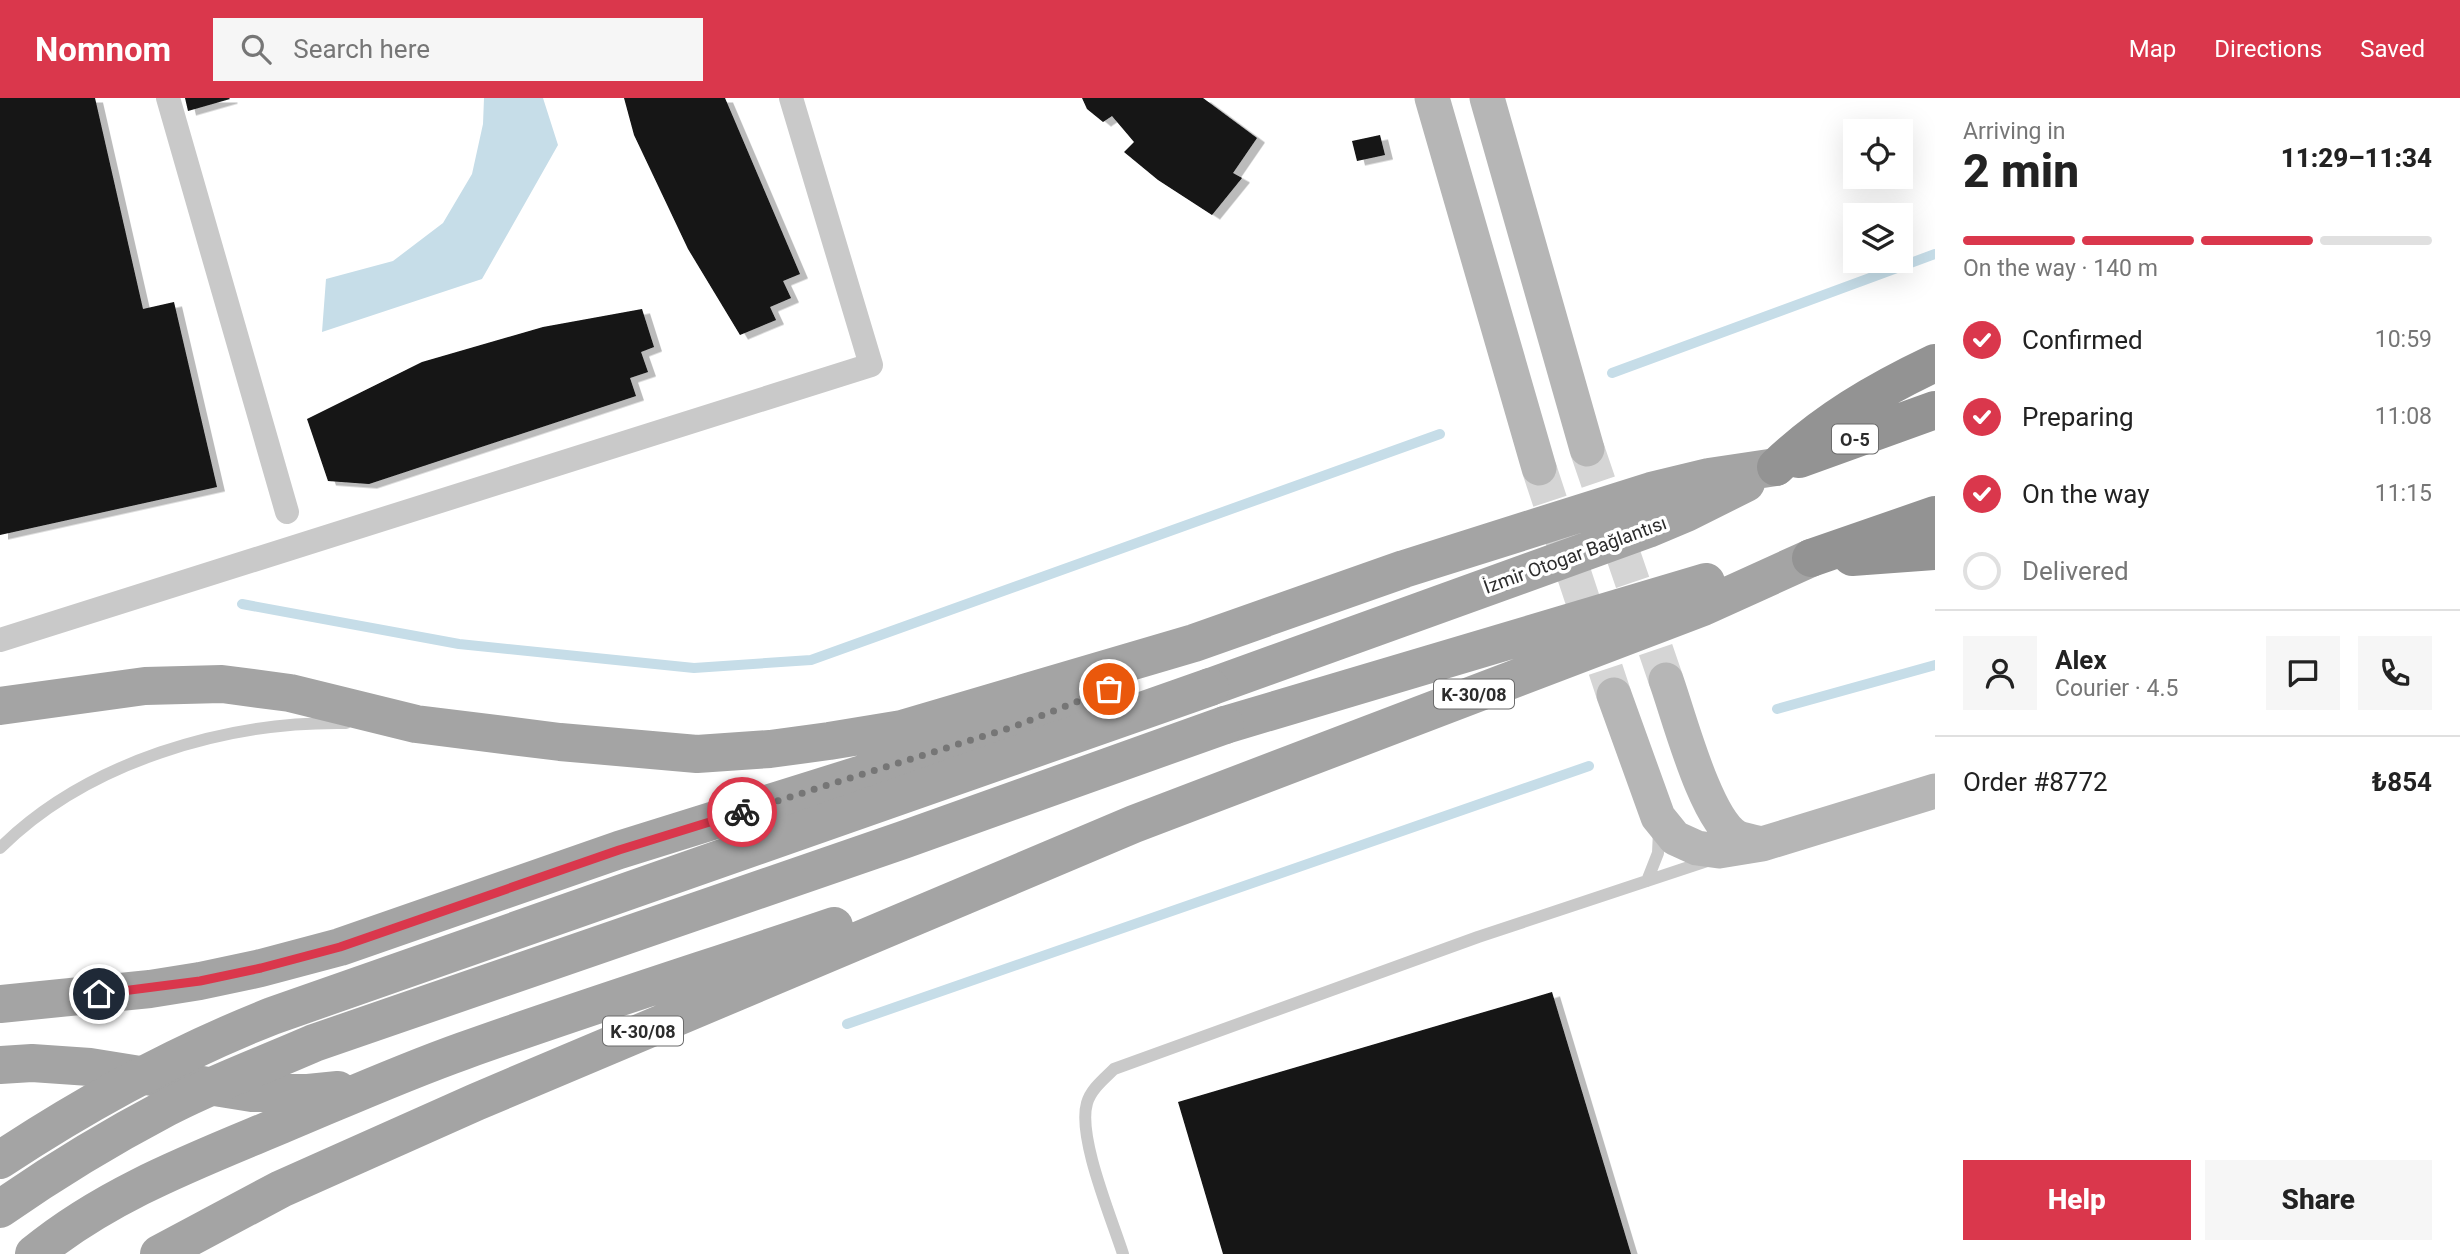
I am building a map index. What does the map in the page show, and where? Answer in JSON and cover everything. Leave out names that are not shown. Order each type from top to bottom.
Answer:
[{"type":"highway","points":[[1776,467],[1807,438],[1849,408],[1935,363]]},
{"type":"highway","name":"İzmir Otogar Bağlantısı","points":[[1776,467],[1935,410]]},
{"type":"highway","points":[[1811,558],[1935,515]]},
{"type":"highway","name":"K-30/08","points":[[1811,558],[1935,551]]},
{"type":"main road","points":[[1432,98],[1539,468]]},
{"type":"main road","points":[[1487,98],[1587,449]]},
{"type":"main road","points":[[0,706],[145,686],[222,684],[289,693],[416,724],[560,742],[696,754],[770,749],[902,729],[1194,643],[1404,569],[1643,493],[1709,477],[1776,467]]},
{"type":"main road","name":"İzmir Otogar Bağlantısı","points":[[0,1160],[93,1102],[263,1019],[1210,687],[1648,529],[1686,513],[1776,467]]},
{"type":"main road","points":[[0,1209],[104,1143],[166,1108],[238,1074],[314,1043],[903,840],[1225,724],[1691,585],[1811,558]]},
{"type":"main road","name":"K-30/08","points":[[159,1254],[281,1189],[445,1116],[1134,824],[1703,607],[1811,558]]},
{"type":"main road","points":[[13,1003],[200,981],[340,947],[619,850],[1013,727],[1091,698],[1194,643]]},
{"type":"main road","points":[[1666,680],[1706,826],[1719,851],[1762,844],[1935,791]]},
{"type":"main road","points":[[1614,695],[1658,817],[1675,838],[1706,826],[1724,827],[1736,837],[1762,844]]},
{"type":"main road","points":[[34,1254],[57,1235],[105,1204],[150,1180],[461,1052],[1134,824]]},
{"type":"main road","points":[[16,1064],[103,1068],[252,1093],[308,1093],[373,1087]]},
{"type":"street","points":[[168,98],[287,512]]},
{"type":"street","points":[[0,640],[871,365],[791,98]]},
{"type":"lane","points":[[0,848],[52,805],[136,760],[176,748],[237,733],[286,725],[329,722],[416,724]]},
{"type":"lane","points":[[1647,881],[1658,853],[1658,817]]},
{"type":"lane","points":[[1647,881],[1683,860],[1706,826]]},
{"type":"lane","points":[[1124,1254],[1085,1130],[1087,1103],[1098,1084],[1114,1069],[1465,941],[1762,844]]},
{"type":"water","points":[[484,98],[543,98],[558,145],[482,279],[322,332],[326,279],[393,261],[443,223],[472,174],[483,124]]},
{"type":"building","points":[[0,98],[95,98],[143,309],[174,302],[217,487],[0,535]]},
{"type":"building","points":[[185,98],[229,98],[230,99],[188,111]]},
{"type":"building","points":[[624,98],[725,98],[800,274],[783,281],[791,298],[770,307],[776,320],[740,335],[688,249],[634,135]]},
{"type":"building","points":[[1082,98],[1203,98],[1257,138],[1233,173],[1242,178],[1212,215],[1158,180],[1124,152],[1134,142],[1112,116],[1103,122],[1087,109]]},
{"type":"building","points":[[1380,135],[1385,155],[1357,161],[1352,141]]},
{"type":"building","points":[[642,309],[654,347],[641,352],[648,372],[630,378],[636,396],[369,484],[328,481],[307,419],[422,362],[543,327]]},
{"type":"building","points":[[1552,992],[1631,1254],[1223,1254],[1178,1102]]},
{"type":"waterway","points":[[1612,373],[1935,254]]},
{"type":"waterway","points":[[242,604],[459,644],[694,668],[811,660],[1440,434]]},
{"type":"waterway","points":[[1777,709],[1935,665]]},
{"type":"waterway","points":[[847,1024],[1589,766]]},
{"type":"tunnel","points":[[1587,449],[1666,680]]},
{"type":"tunnel","points":[[1539,468],[1614,695]]},
{"type":"way so far","points":[[742,812],[1013,727],[1109,689]]},
{"type":"route","points":[[99,994],[200,981],[340,947],[619,850],[742,812]]}]
